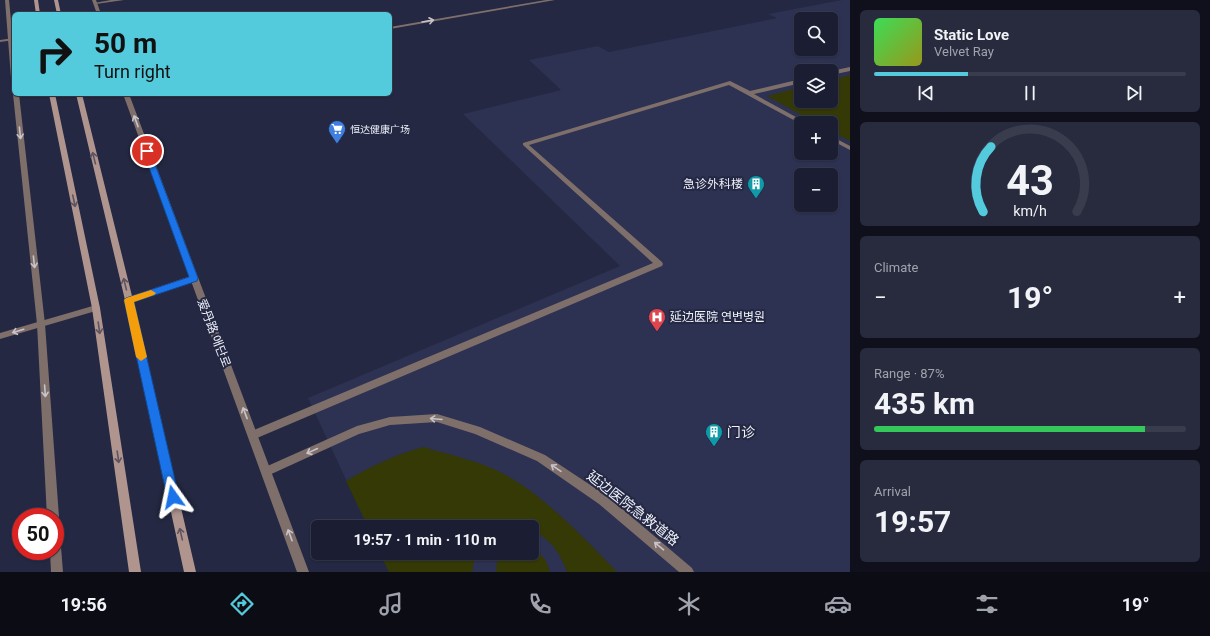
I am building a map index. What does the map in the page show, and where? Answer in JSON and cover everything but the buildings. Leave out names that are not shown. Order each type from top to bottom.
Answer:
[{"type":"main road","points":[[36,0],[38,12]]},
{"type":"main road","points":[[56,0],[59,12]]},
{"type":"main road","points":[[52,96],[96,308],[135,572]]},
{"type":"main road","points":[[79,96],[129,300],[190,572]]},
{"type":"main road","points":[[129,300],[194,278]]},
{"type":"street","points":[[0,41],[12,39],[7,0]]},
{"type":"street","points":[[98,12],[95,2],[122,0]]},
{"type":"street","points":[[392,28],[553,0]]},
{"type":"street","points":[[838,72],[850,69]]},
{"type":"street","points":[[253,435],[659,264],[525,144],[730,83],[794,117]]},
{"type":"street","points":[[750,93],[794,83]]},
{"type":"street","points":[[16,96],[41,324],[52,508]]},
{"type":"street","name":"爱丹路 애단로","points":[[127,96],[267,471],[303,572]]},
{"type":"street","points":[[838,142],[850,148]]},
{"type":"street","points":[[0,336],[96,308]]},
{"type":"street","name":"延边医院急救道路","points":[[267,471],[357,430],[390,421],[437,418],[477,430],[540,458],[603,500],[688,572]]},
{"type":"street","points":[[56,560],[56,572]]},
{"type":"shaded area","name":"延边医院 연변병원","points":[[842,0],[850,0],[850,572],[389,572],[383,560],[539,560],[539,520],[365,520],[308,398],[620,266],[463,114],[561,90],[529,60],[598,46],[609,52],[777,18],[768,14]]},
{"type":"green space","points":[[850,75],[850,141],[838,135],[838,116],[803,116],[767,96],[794,89],[794,108],[838,108],[838,78]]},
{"type":"green space","points":[[423,447],[495,469],[520,484],[550,507],[591,545],[617,572],[567,572],[558,552],[545,538],[539,534],[539,520],[365,520],[346,481],[383,461]]},
{"type":"green space","points":[[539,552],[546,561],[550,572],[496,572],[497,560],[539,560]]},
{"type":"green space","points":[[383,560],[475,560],[472,572],[389,572]]},
{"type":"slow traffic","points":[[141,357],[129,300],[151,293]]},
{"type":"place","name":"恒达健康广场","points":[[337,144]]},
{"type":"place","name":"急诊外科楼","points":[[756,199]]},
{"type":"place","name":"延边医院 연변병원","points":[[657,332]]},
{"type":"place","name":"门诊","points":[[714,447]]},
{"type":"route","points":[[147,151],[194,278],[129,300],[173,497]]}]
